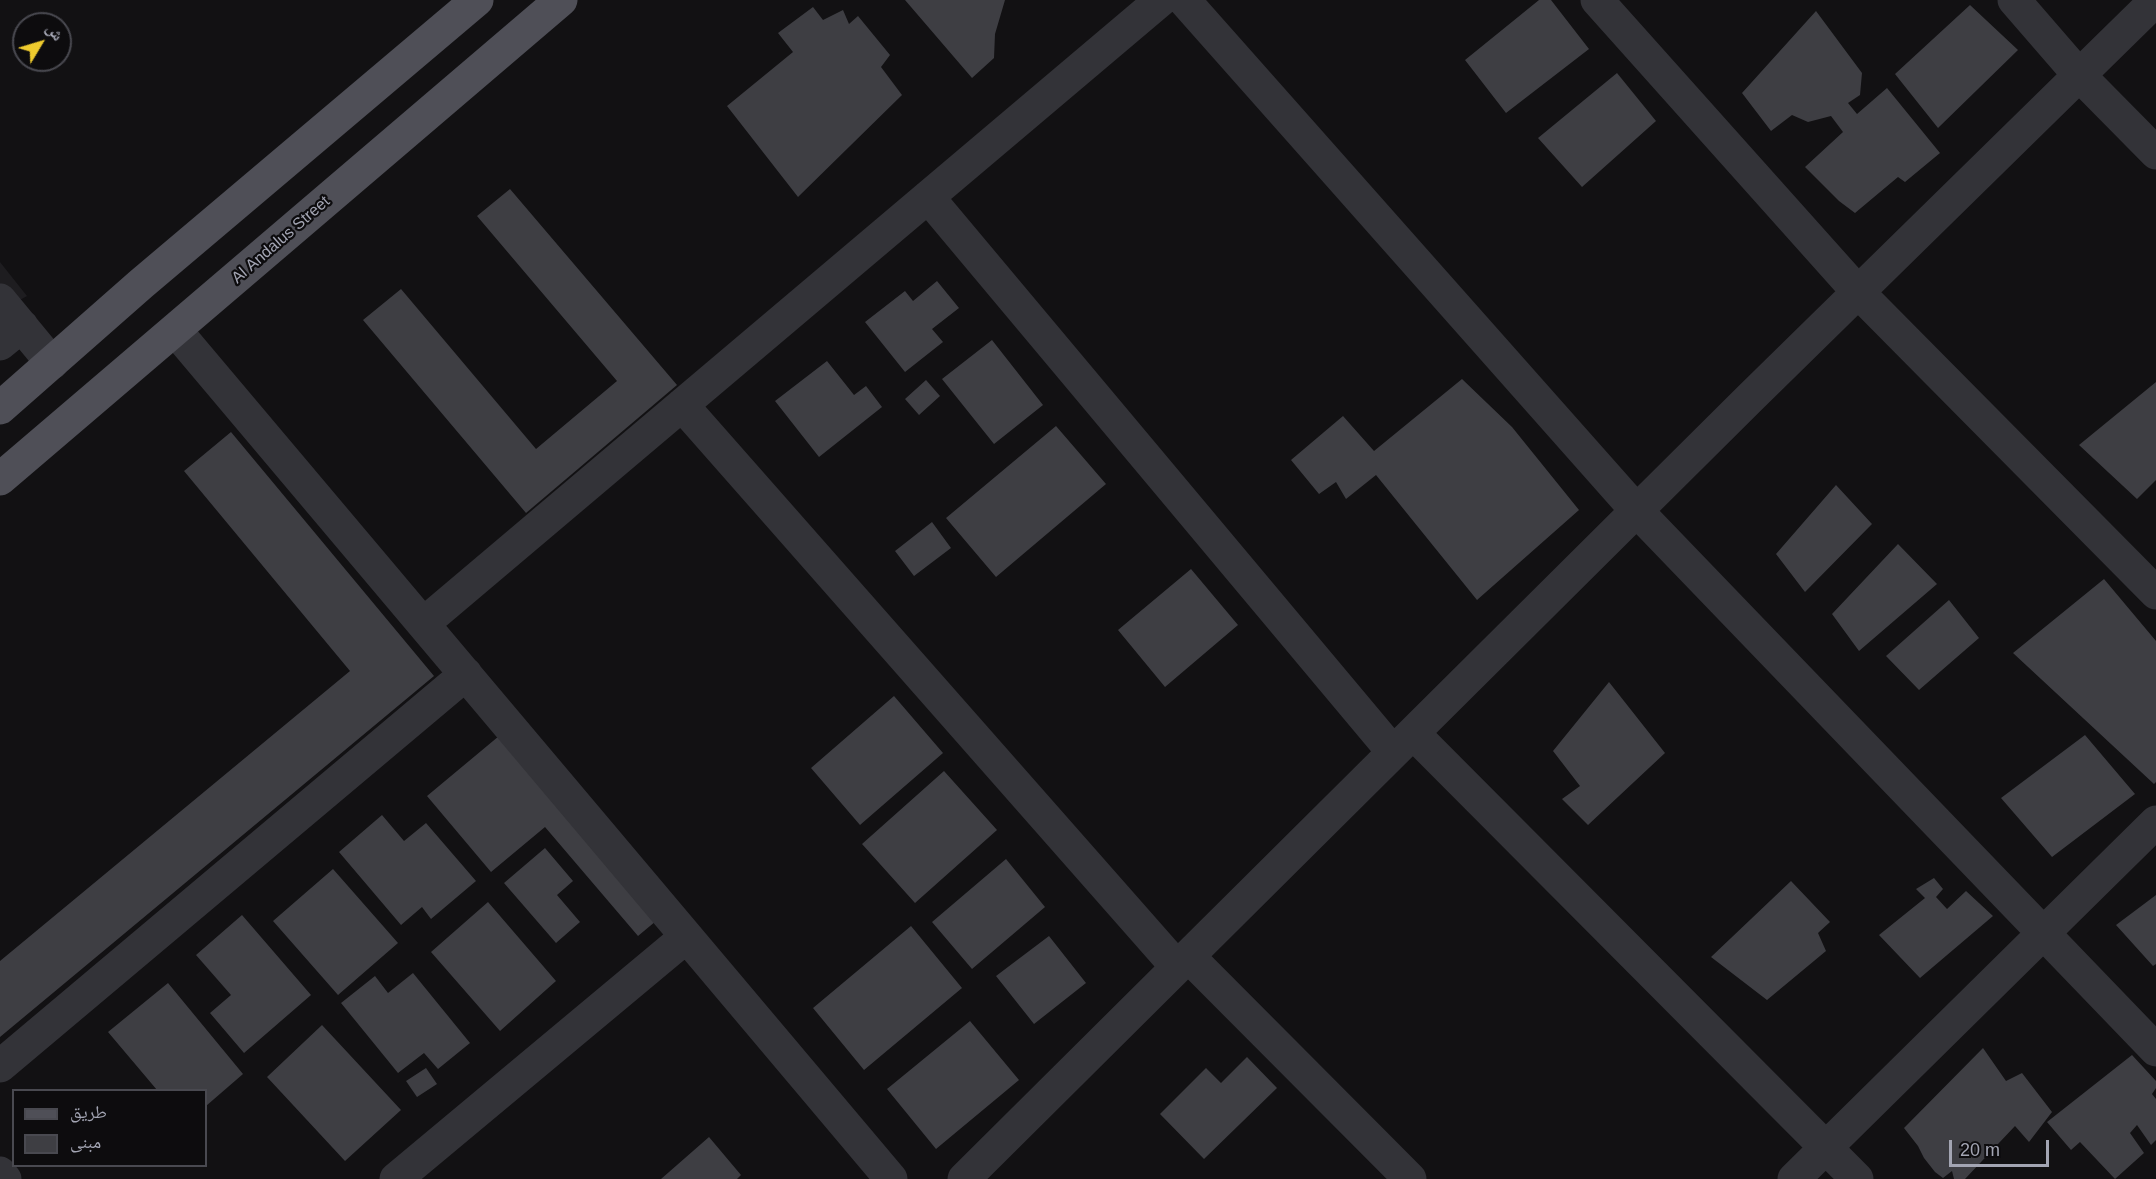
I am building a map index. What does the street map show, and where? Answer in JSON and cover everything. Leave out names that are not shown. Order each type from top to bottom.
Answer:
[{"type":"main road","points":[[0,408],[141,284],[477,0]]},
{"type":"main road","name":"Al Andalus Street","points":[[0,479],[176,331],[548,4]]},
{"type":"street","points":[[423,624],[1161,0]]},
{"type":"street","points":[[1184,0],[1636,510],[2156,1050]]},
{"type":"street","points":[[1597,0],[1858,292],[2156,593]]},
{"type":"street","points":[[2014,0],[2079,75],[2156,153]]},
{"type":"street","points":[[964,1179],[1636,510],[2156,0]]},
{"type":"street","points":[[927,197],[1403,742],[1857,1179]]},
{"type":"street","points":[[0,300],[11,335],[52,363]]},
{"type":"street","points":[[176,331],[891,1179]]},
{"type":"street","points":[[682,405],[1183,962],[1410,1179]]},
{"type":"street","points":[[0,1066],[465,674]]},
{"type":"street","points":[[1794,1179],[2156,822]]},
{"type":"street","points":[[396,1179],[686,937]]},
{"type":"street","points":[[0,1173],[5,1179]]},
{"type":"shaded area","points":[[0,262],[27,296],[0,313]]},
{"type":"building","points":[[905,0],[1005,0],[995,34],[994,58],[972,78]]},
{"type":"building","points":[[1539,0],[1551,0],[1589,49],[1506,113],[1465,60]]},
{"type":"building","points":[[1970,5],[2018,50],[1938,128],[1895,74]]},
{"type":"building","points":[[813,7],[823,20],[843,10],[849,24],[858,16],[890,55],[881,67],[902,95],[798,197],[727,106],[793,52],[778,33]]},
{"type":"building","points":[[1816,11],[1862,73],[1860,95],[1848,103],[1857,114],[1887,88],[1940,153],[1905,182],[1898,177],[1855,213],[1839,201],[1805,167],[1843,132],[1831,116],[1808,122],[1792,115],[1771,131],[1742,93]]},
{"type":"building","points":[[1617,73],[1656,121],[1582,187],[1538,138]]},
{"type":"building","points":[[510,189],[677,385],[526,513],[363,320],[401,289],[536,449],[617,381],[477,216]]},
{"type":"building","points":[[937,281],[959,308],[932,329],[943,342],[905,372],[865,322],[905,291],[913,301]]},
{"type":"building","points":[[992,340],[1043,405],[994,444],[942,379]]},
{"type":"building","points":[[827,361],[854,395],[866,386],[882,407],[819,457],[775,401]]},
{"type":"building","points":[[1462,379],[1512,427],[1579,510],[1477,600],[1376,475],[1346,499],[1336,482],[1319,494],[1291,460],[1343,416],[1374,451]]},
{"type":"building","points":[[926,380],[940,396],[919,415],[905,399]]},
{"type":"building","points":[[2156,382],[2156,480],[2137,499],[2079,445]]},
{"type":"building","points":[[1056,426],[1106,484],[996,577],[946,518]]},
{"type":"building","points":[[231,432],[434,676],[0,1037],[0,961],[350,671],[184,471]]},
{"type":"building","points":[[1836,485],[1872,524],[1805,592],[1776,554]]},
{"type":"building","points":[[932,522],[951,548],[914,576],[895,551]]},
{"type":"building","points":[[1898,544],[1937,584],[1859,651],[1832,614]]},
{"type":"building","points":[[1191,569],[1238,625],[1165,687],[1118,630]]},
{"type":"building","points":[[2104,579],[2156,641],[2156,782],[2154,784],[2013,653]]},
{"type":"building","points":[[1949,600],[1979,638],[1919,690],[1886,656]]},
{"type":"building","points":[[1609,682],[1665,753],[1588,825],[1562,799],[1580,786],[1553,751]]},
{"type":"building","points":[[894,696],[943,753],[860,825],[811,768]]},
{"type":"building","points":[[2085,735],[2135,794],[2052,857],[2001,798]]},
{"type":"building","points":[[499,736],[656,921],[638,936],[545,827],[491,872],[427,796]]},
{"type":"building","points":[[944,771],[997,830],[915,903],[862,844]]},
{"type":"building","points":[[382,815],[404,841],[426,823],[476,881],[431,919],[422,907],[401,925],[339,852]]},
{"type":"building","points":[[545,848],[573,881],[557,895],[580,922],[556,943],[504,883]]},
{"type":"building","points":[[1006,859],[1045,907],[972,969],[932,922]]},
{"type":"building","points":[[333,869],[398,943],[338,995],[273,921]]},
{"type":"building","points":[[1934,878],[1943,889],[1936,897],[1947,909],[1966,891],[1993,916],[1920,978],[1879,935],[1925,898],[1916,889]]},
{"type":"building","points":[[1791,881],[1830,922],[1818,933],[1826,951],[1767,1000],[1711,957]]},
{"type":"building","points":[[2156,895],[2156,964],[2153,966],[2116,925]]},
{"type":"building","points":[[488,902],[556,981],[500,1031],[431,952]]},
{"type":"building","points":[[242,915],[311,995],[244,1053],[210,1013],[231,995],[196,955]]},
{"type":"building","points":[[911,926],[962,988],[864,1070],[813,1008]]},
{"type":"building","points":[[1049,936],[1086,983],[1034,1024],[996,976]]},
{"type":"building","points":[[413,973],[470,1043],[438,1069],[424,1053],[398,1073],[341,1003],[375,976],[388,993]]},
{"type":"building","points":[[168,983],[243,1074],[207,1105],[207,1089],[156,1089],[108,1032]]},
{"type":"building","points":[[970,1021],[1019,1080],[936,1149],[887,1089]]},
{"type":"building","points":[[322,1025],[401,1110],[345,1161],[267,1077]]},
{"type":"building","points":[[1983,1048],[2006,1081],[2022,1073],[2052,1112],[2029,1142],[2015,1126],[1965,1179],[1954,1179],[1952,1171],[1943,1178],[1924,1158],[1904,1128]]},
{"type":"building","points":[[2132,1055],[2156,1081],[2156,1088],[2152,1094],[2156,1099],[2156,1140],[2151,1145],[2137,1125],[2130,1133],[2144,1153],[2115,1179],[2080,1142],[2071,1150],[2047,1122]]},
{"type":"building","points":[[1247,1057],[1277,1088],[1204,1159],[1160,1114],[1206,1068],[1221,1083]]},
{"type":"building","points":[[426,1068],[437,1084],[417,1097],[406,1081]]},
{"type":"building","points":[[709,1137],[741,1175],[737,1179],[661,1179]]}]
